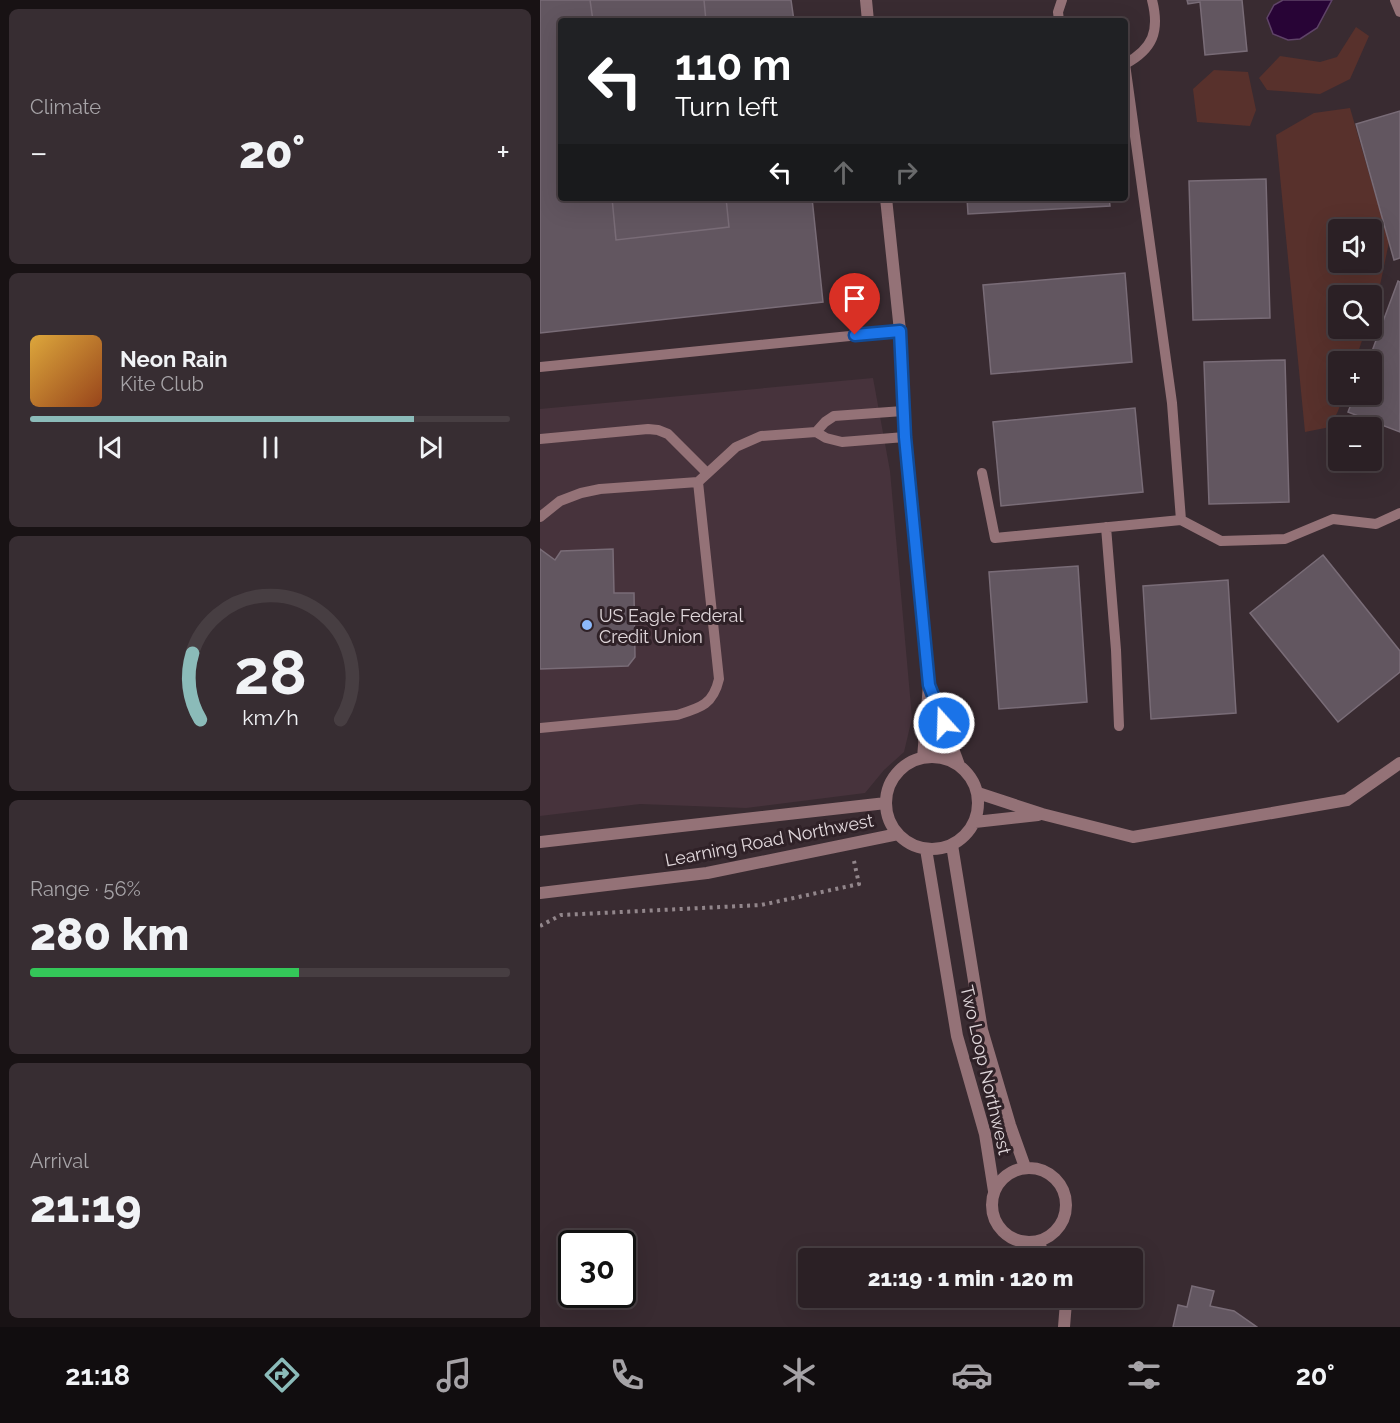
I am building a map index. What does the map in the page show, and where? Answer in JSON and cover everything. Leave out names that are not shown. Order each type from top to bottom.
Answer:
[{"type":"street","points":[[866,0],[868,18]]},
{"type":"street","points":[[886,201],[900,331],[905,437],[929,685],[922,758]]},
{"type":"street","points":[[929,685],[959,765]]},
{"type":"street","points":[[942,757],[959,765],[968,773],[978,793],[979,808],[969,832],[961,840],[939,849],[926,849],[911,844],[898,834],[889,820],[886,803],[896,774],[913,761],[922,758],[942,757]]},
{"type":"street","points":[[978,793],[1042,814],[1133,837],[1347,800],[1400,764]]},
{"type":"street","name":"Learning Road Northwest","points":[[540,842],[886,803]]},
{"type":"street","points":[[975,822],[1042,814]]},
{"type":"street","name":"Learning Road Northwest","points":[[540,893],[706,873],[898,834]]},
{"type":"street","name":"Two Loop Northwest","points":[[952,845],[982,1030],[1025,1167]]},
{"type":"street","name":"Two Loop Northwest","points":[[926,849],[957,1036],[985,1134],[994,1191]]},
{"type":"street","points":[[1025,1167],[1039,1168],[1052,1175],[1061,1185],[1066,1198],[1066,1213],[1061,1226],[1051,1236],[1038,1242],[1017,1242],[1000,1230],[991,1212],[994,1191],[1006,1175],[1025,1167]]},
{"type":"street","points":[[1038,1242],[1041,1248]]},
{"type":"street","points":[[1064,1327],[1066,1308]]},
{"type":"lane","points":[[1059,18],[1062,0]]},
{"type":"lane","points":[[1128,62],[1139,57],[1149,45],[1155,30],[1156,14],[1152,0]]},
{"type":"lane","points":[[1395,0],[1400,12]]},
{"type":"lane","points":[[1128,86],[1172,403],[1181,520]]},
{"type":"lane","points":[[540,367],[900,331]]},
{"type":"lane","points":[[816,432],[834,416],[903,411]]},
{"type":"lane","points":[[540,439],[658,430],[668,434],[707,473]]},
{"type":"lane","points":[[540,517],[560,501],[581,493],[600,489],[698,482],[736,447],[761,436],[816,432],[826,438],[842,442],[905,437]]},
{"type":"lane","points":[[982,473],[995,538],[1181,520],[1221,541],[1285,539],[1333,519],[1376,524],[1400,513]]},
{"type":"lane","points":[[540,728],[677,715],[707,703],[716,691],[719,679],[698,482]]},
{"type":"lane","points":[[1106,528],[1116,650],[1119,726]]},
{"type":"path","points":[[540,926],[561,915],[761,905],[859,884],[853,855]]},
{"type":"shaded area","points":[[1283,0],[1332,0],[1317,28],[1300,39],[1288,40],[1273,34],[1267,18],[1274,5]]},
{"type":"shaded area","points":[[1356,27],[1369,36],[1350,79],[1320,94],[1267,90],[1259,78],[1280,56],[1320,62],[1337,57]]},
{"type":"shaded area","points":[[1214,70],[1248,72],[1256,110],[1250,126],[1197,122],[1193,89]]},
{"type":"shaded area","points":[[1350,108],[1389,242],[1380,285],[1328,285],[1328,339],[1363,339],[1358,351],[1328,351],[1328,405],[1340,405],[1335,417],[1328,417],[1328,427],[1305,432],[1276,135],[1314,113]]},
{"type":"shaded area","points":[[873,378],[890,471],[912,718],[904,752],[884,770],[865,793],[746,808],[640,804],[540,816],[540,409]]},
{"type":"building","points":[[540,0],[590,0],[593,18],[558,18],[558,201],[612,201],[616,240],[729,227],[726,201],[812,201],[823,302],[540,333]]},
{"type":"building","points":[[540,0],[791,0],[794,18],[558,18],[558,201],[812,201],[823,302],[540,333]]},
{"type":"building","points":[[704,0],[791,0],[794,18],[706,18]]},
{"type":"building","points":[[1187,0],[1242,0],[1247,51],[1205,55],[1200,2],[1188,4]]},
{"type":"building","points":[[1400,111],[1400,258],[1394,260],[1356,124]]},
{"type":"building","points":[[1266,179],[1270,318],[1193,320],[1189,181]]},
{"type":"building","points":[[967,201],[1109,201],[1110,206],[968,214]]},
{"type":"building","points":[[1125,273],[1132,362],[991,374],[983,285]]},
{"type":"building","points":[[1398,281],[1400,282],[1400,432],[1382,425],[1382,417],[1361,417],[1348,412],[1351,405],[1382,405],[1382,351],[1372,351],[1377,339],[1382,339],[1382,324]]},
{"type":"building","points":[[1285,360],[1289,502],[1209,504],[1204,362]]},
{"type":"building","points":[[1135,408],[1143,492],[1001,506],[993,422]]},
{"type":"building","name":"US Eagle Federal Credit Union","points":[[540,549],[555,560],[561,551],[613,549],[614,593],[634,593],[635,657],[628,666],[540,669]]},
{"type":"building","points":[[1323,555],[1400,651],[1400,672],[1338,722],[1250,613]]},
{"type":"building","points":[[1078,566],[1087,702],[999,709],[989,572]]},
{"type":"building","points":[[1228,580],[1236,713],[1151,719],[1143,586]]},
{"type":"building","points":[[1192,1286],[1214,1291],[1210,1306],[1234,1311],[1257,1327],[1173,1327],[1178,1305],[1187,1307]]},
{"type":"place","name":"US Eagle Federal Credit Union","points":[[587,625]]},
{"type":"route","points":[[855,335],[900,331],[905,437],[929,685],[944,723]]}]
